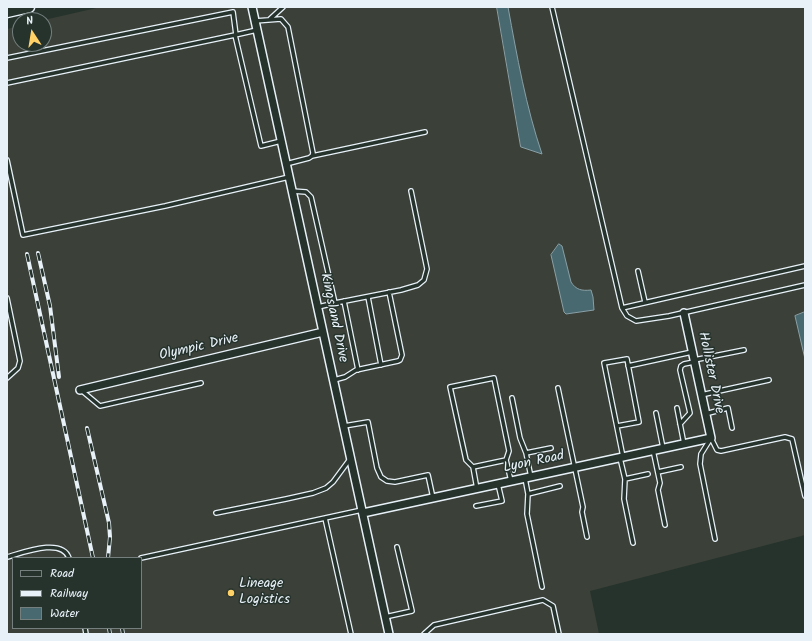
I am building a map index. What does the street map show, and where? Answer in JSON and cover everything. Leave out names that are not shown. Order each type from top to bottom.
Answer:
[{"type":"main road","points":[[7,12],[29,7]]},
{"type":"street","name":"Kingsland Drive","points":[[252,7],[389,634]]},
{"type":"street","name":"Hollister Drive","points":[[684,313],[710,438]]},
{"type":"street","name":"Olympic Drive","points":[[80,390],[323,332]]},
{"type":"street","name":"Lyon Road","points":[[362,512],[477,489],[710,438]]},
{"type":"lane","points":[[270,19],[283,7]]},
{"type":"lane","points":[[552,7],[622,308],[627,316],[636,321],[684,313],[805,285]]},
{"type":"lane","points":[[7,58],[233,12],[236,35],[261,146],[282,141]]},
{"type":"lane","points":[[255,21],[281,19],[288,27],[313,149],[312,156]]},
{"type":"lane","points":[[7,84],[257,30]]},
{"type":"lane","points":[[286,164],[312,156],[425,132]]},
{"type":"lane","points":[[7,160],[23,235],[165,206],[289,177]]},
{"type":"lane","points":[[292,191],[306,192],[311,197],[335,303]]},
{"type":"lane","points":[[318,307],[418,285],[424,280],[427,269],[411,191]]},
{"type":"lane","points":[[622,308],[805,266]]},
{"type":"lane","points":[[638,271],[645,302]]},
{"type":"lane","points":[[334,380],[345,378],[358,370],[400,360],[402,356],[389,292]]},
{"type":"lane","points":[[368,297],[381,365]]},
{"type":"lane","points":[[7,298],[20,361],[18,368],[7,378]]},
{"type":"lane","points":[[344,301],[358,370]]},
{"type":"lane","points":[[680,424],[690,413],[680,370],[681,366],[694,361],[744,350]]},
{"type":"lane","points":[[628,366],[692,352]]},
{"type":"lane","points":[[617,426],[639,422],[626,359],[604,363],[622,457],[625,479],[624,499],[633,543]]},
{"type":"lane","points":[[477,489],[473,467],[466,460],[450,387],[494,378],[509,451],[506,460],[511,481]]},
{"type":"lane","points":[[701,394],[769,380]]},
{"type":"lane","points":[[80,390],[100,406],[201,383]]},
{"type":"lane","points":[[558,388],[583,507],[582,512],[587,537]]},
{"type":"lane","points":[[512,398],[520,438],[526,453],[528,514],[542,587]]},
{"type":"lane","points":[[677,408],[684,444]]},
{"type":"lane","points":[[705,414],[728,408],[732,428]]},
{"type":"lane","points":[[656,413],[663,448]]},
{"type":"lane","points":[[344,426],[368,422],[377,468],[381,477],[387,481],[395,482],[428,475],[433,498]]},
{"type":"lane","points":[[710,438],[717,450],[721,451],[785,437],[792,439],[805,496]]},
{"type":"lane","points":[[710,438],[701,454],[700,464],[715,539]]},
{"type":"lane","points":[[526,453],[551,448]]},
{"type":"lane","points":[[653,450],[660,484],[658,490],[665,525]]},
{"type":"lane","points":[[216,513],[313,493],[326,488],[333,482],[351,458]]},
{"type":"lane","points":[[473,467],[506,460]]},
{"type":"lane","points":[[658,472],[680,467]]},
{"type":"lane","points":[[625,479],[648,474]]},
{"type":"lane","points":[[476,506],[502,500],[498,484]]},
{"type":"lane","points":[[528,494],[560,486]]},
{"type":"lane","points":[[142,558],[325,518],[362,512]]},
{"type":"lane","points":[[325,518],[351,634]]},
{"type":"lane","points":[[7,557],[48,547],[64,550],[68,557]]},
{"type":"lane","points":[[385,617],[412,611],[398,547]]},
{"type":"lane","points":[[424,634],[434,625],[543,600],[553,606],[559,634]]},
{"type":"shaded area","points":[[101,7],[805,7],[805,535],[590,591],[599,634],[7,634],[7,29],[12,28],[12,52],[52,52],[52,18]]},
{"type":"water","points":[[497,7],[508,7],[518,63],[536,136],[542,154],[521,147]]},
{"type":"water","points":[[559,244],[562,246],[571,282],[575,287],[580,289],[591,290],[594,310],[566,314],[564,312],[551,255]]},
{"type":"water","points":[[805,312],[805,359],[795,316]]},
{"type":"railway","points":[[38,253],[50,306],[59,377]]},
{"type":"railway","points":[[27,254],[93,557]]},
{"type":"railway","points":[[87,428],[109,523],[110,537],[108,557]]},
{"type":"railway","points":[[109,629],[110,634]]},
{"type":"railway","points":[[122,629],[123,634]]},
{"type":"place","name":"Lineage Logistics","points":[[231,593]]}]
